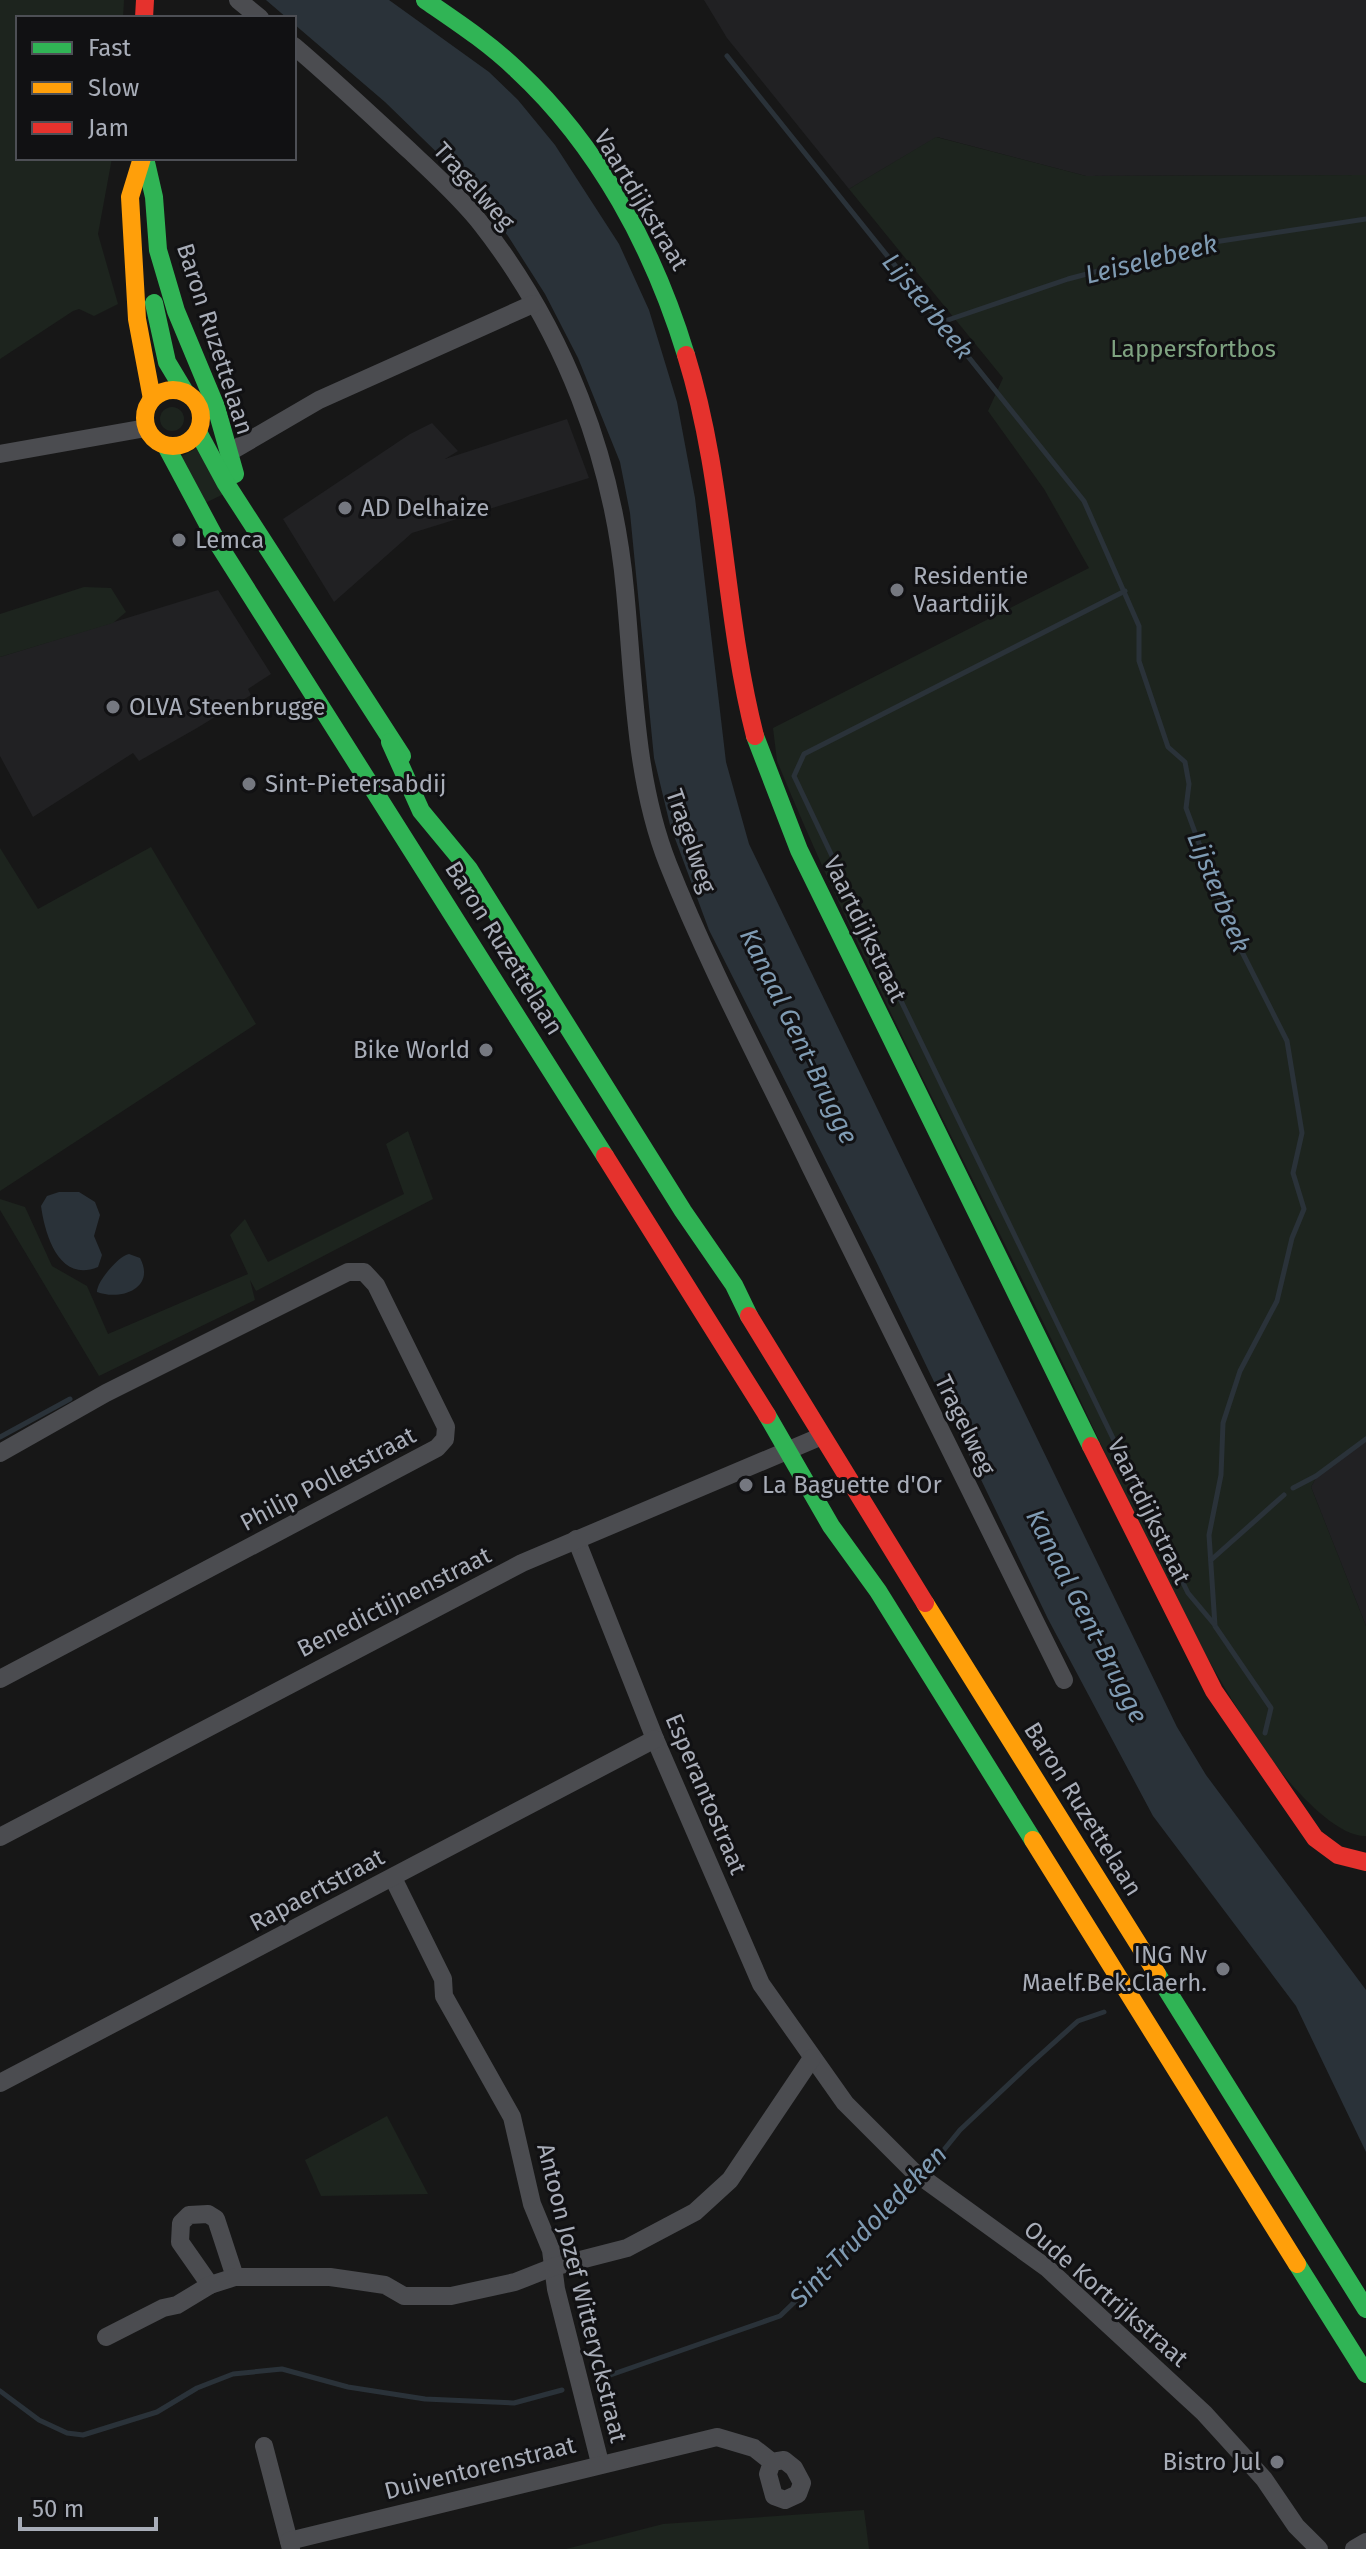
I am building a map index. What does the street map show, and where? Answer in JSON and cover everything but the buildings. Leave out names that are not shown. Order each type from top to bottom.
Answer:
[{"type":"main road","name":"Vaartdijkstraat","points":[[425,0],[505,58],[552,105],[611,189],[664,284],[684,339],[711,453],[751,720],[760,754],[799,850],[1183,1634],[1221,1702],[1315,1838],[1332,1853],[1359,1862]]},
{"type":"main road","points":[[142,160],[130,197],[137,319],[152,399]]},
{"type":"main road","name":"Baron Ruzettelaan","points":[[143,160],[145,247],[156,316],[167,362],[185,392]]},
{"type":"main road","name":"Baron Ruzettelaan","points":[[144,160],[154,197],[158,250],[169,287],[216,407],[226,453],[258,530]]},
{"type":"main road","points":[[162,392],[185,392],[200,409],[198,432],[190,442],[166,446],[157,443],[146,428],[144,418],[152,399],[162,392]]},
{"type":"main road","name":"Baron Ruzettelaan","points":[[198,432],[225,482],[390,742],[404,786],[432,829],[469,869],[683,1211],[734,1285],[759,1336],[1366,2309]]},
{"type":"main road","name":"Baron Ruzettelaan","points":[[166,446],[220,547],[354,753],[804,1474],[837,1503],[865,1549],[878,1591],[1366,2374]]},
{"type":"street","points":[[238,0],[258,16]]},
{"type":"street","name":"Tragelweg","points":[[296,48],[453,192],[488,233],[533,304],[570,375],[594,429],[607,472],[625,590],[629,662],[645,772],[667,862],[764,1070],[1064,1680]]},
{"type":"street","points":[[235,449],[319,400],[533,304]]},
{"type":"street","points":[[0,454],[146,428]]},
{"type":"street","name":"Philip Polletstraat","points":[[0,1453],[106,1393],[348,1272],[364,1272],[376,1285],[446,1427],[445,1439],[437,1448],[0,1679]]},
{"type":"street","name":"Benedictijnenstraat","points":[[0,1837],[461,1593],[576,1539],[822,1436]]},
{"type":"street","name":"Esperantostraat","points":[[576,1539],[655,1739],[761,1984],[812,2058]]},
{"type":"street","name":"Rapaertstraat","points":[[0,2083],[655,1739]]},
{"type":"street","name":"Antoon Jozef Witteryckstraat","points":[[393,1878],[443,1979],[444,1996],[512,2117],[532,2204],[547,2234],[600,2463]]},
{"type":"street","points":[[106,2337],[163,2308],[177,2305],[210,2285],[235,2277],[330,2277],[385,2285],[404,2296],[451,2296],[515,2282],[553,2267],[627,2248],[695,2212],[715,2197],[730,2180],[812,2058]]},
{"type":"street","name":"Oude Kortrijkstraat","points":[[812,2058],[868,2130],[913,2171],[1047,2268],[1204,2413],[1264,2479],[1296,2526],[1319,2549]]},
{"type":"street","points":[[210,2285],[180,2242],[181,2223],[189,2215],[208,2214],[216,2219],[235,2277]]},
{"type":"street","name":"Duiventorenstraat","points":[[264,2446],[290,2545],[600,2463],[717,2437],[754,2448],[772,2462]]},
{"type":"street","points":[[1354,2549],[1366,2542]]},
{"type":"shaded area","points":[[704,0],[1366,0],[1366,175],[1086,176],[937,137],[849,189],[727,38]]},
{"type":"shaded area","points":[[567,419],[589,478],[412,533],[334,602],[283,519],[410,434],[432,423],[458,451],[445,459]]},
{"type":"shaded area","name":"OLVA Steenbrugge","points":[[218,590],[271,674],[248,689],[251,695],[197,728],[139,761],[133,753],[33,817],[0,756],[0,657]]},
{"type":"shaded area","points":[[1366,1438],[1366,1626],[1311,1487],[1319,1472]]},
{"type":"green space","points":[[0,0],[124,0],[123,16],[16,16],[16,160],[112,160],[98,234],[118,304],[94,316],[79,309],[73,311],[0,359]]},
{"type":"green space","name":"Lappersfortbos","points":[[936,137],[1086,176],[1366,175],[1366,1438],[1319,1472],[1311,1487],[1366,1626],[1366,1836],[1353,1834],[1325,1817],[1286,1778],[1235,1705],[1205,1653],[1149,1547],[1047,1330],[873,976],[777,761],[773,728],[1089,568],[1044,489],[988,411],[1003,378],[849,189]]},
{"type":"green space","points":[[172,407],[180,411],[184,419],[180,427],[172,431],[164,427],[160,419],[164,411]]},
{"type":"green space","points":[[199,447],[226,493],[205,503],[180,457]]},
{"type":"green space","points":[[84,587],[111,588],[126,612],[113,623],[0,657],[0,614]]},
{"type":"green space","points":[[151,847],[256,1024],[0,1191],[0,848],[38,909]]},
{"type":"green space","points":[[408,1131],[433,1199],[256,1291],[250,1280],[255,1300],[99,1376],[0,1210],[0,1199],[25,1207],[52,1266],[87,1286],[108,1334],[248,1274],[230,1235],[245,1219],[268,1262],[404,1194],[386,1144]]},
{"type":"green space","points":[[387,2116],[428,2194],[321,2196],[305,2160]]},
{"type":"green space","points":[[864,2510],[869,2549],[566,2549],[663,2524]]},
{"type":"water","name":"Kanaal Gent-Brugge","points":[[266,0],[389,0],[489,72],[518,100],[555,145],[619,244],[649,310],[677,402],[695,498],[726,762],[749,844],[1177,1727],[1206,1775],[1366,1990],[1366,2152],[1296,2006],[1153,1816],[1048,1619],[875,1259],[709,930],[670,825],[654,758],[630,513],[620,462],[578,358],[545,294],[508,236],[456,171],[385,102],[296,26],[296,16],[285,16]]},
{"type":"water","points":[[59,1192],[79,1192],[95,1202],[100,1215],[94,1236],[102,1255],[98,1267],[85,1270],[73,1268],[56,1253],[46,1230],[41,1206],[47,1196]]},
{"type":"water","points":[[129,1254],[140,1258],[144,1268],[140,1284],[134,1290],[116,1295],[97,1292],[108,1270]]},
{"type":"waterway","name":"Lijsterbeek","points":[[727,56],[1084,501],[1139,626],[1139,661],[1168,747],[1185,762],[1189,784],[1186,808],[1220,900],[1235,918],[1236,940],[1287,1041],[1302,1133],[1293,1173],[1304,1209],[1292,1238],[1277,1301],[1240,1371],[1223,1423],[1221,1475],[1209,1535],[1215,1626],[1271,1708],[1265,1733]]},
{"type":"waterway","name":"Leiselebeek","points":[[942,322],[1068,279],[1201,244],[1366,219]]},
{"type":"waterway","points":[[862,919],[794,776],[804,754],[1125,591]]},
{"type":"waterway","points":[[887,972],[1188,1593],[1214,1624]]},
{"type":"waterway","points":[[0,1437],[70,1399]]},
{"type":"waterway","points":[[1293,1488],[1316,1476],[1366,1439]]},
{"type":"waterway","points":[[1211,1560],[1284,1495]]},
{"type":"waterway","name":"Sint-Trudoledeken","points":[[596,2380],[780,2316],[912,2189],[960,2130],[1028,2066],[1078,2021],[1104,2012]]},
{"type":"waterway","name":"Sint-Trudoledeken","points":[[0,2391],[39,2420],[67,2433],[83,2435],[157,2412],[197,2388],[233,2374],[282,2369],[348,2387],[425,2399],[514,2403],[562,2390]]},
{"type":"traffic: fast","points":[[425,0],[506,60],[574,132],[598,166],[640,239],[658,277],[686,355]]},
{"type":"traffic: fast","points":[[145,160],[154,197],[158,250],[176,311],[216,407],[235,474]]},
{"type":"traffic: fast","points":[[154,303],[167,362],[185,392]]},
{"type":"traffic: fast","points":[[198,432],[225,482],[402,756]]},
{"type":"traffic: fast","points":[[166,446],[220,547],[605,1156]]},
{"type":"traffic: fast","points":[[755,736],[799,850],[1091,1446]]},
{"type":"traffic: fast","points":[[390,742],[421,811],[469,869],[683,1211],[734,1285],[749,1316]]},
{"type":"traffic: fast","points":[[767,1415],[831,1526],[878,1591],[1033,1840]]},
{"type":"traffic: fast","points":[[1157,1974],[1366,2309]]},
{"type":"traffic: fast","points":[[1297,2264],[1366,2374]]},
{"type":"traffic: slow","points":[[141,160],[130,197],[137,319],[152,399]]},
{"type":"traffic: slow","points":[[173,390],[193,398],[201,418],[193,438],[173,446],[153,438],[145,418],[153,398],[173,390]]},
{"type":"traffic: slow","points":[[925,1603],[1157,1974]]},
{"type":"traffic: slow","points":[[1033,1840],[1297,2264]]},
{"type":"traffic: jam","points":[[144,16],[145,0]]},
{"type":"traffic: jam","points":[[686,355],[709,450],[736,641],[755,736]]},
{"type":"traffic: jam","points":[[605,1156],[767,1415]]},
{"type":"traffic: jam","points":[[749,1316],[925,1603]]},
{"type":"traffic: jam","points":[[1091,1446],[1214,1691],[1315,1838],[1338,1855],[1366,1862]]},
{"type":"place","name":"AD Delhaize","points":[[345,508]]},
{"type":"place","name":"Lemca","points":[[179,540]]},
{"type":"place","name":"Residentie Vaartdijk","points":[[897,590]]},
{"type":"place","name":"OLVA Steenbrugge","points":[[113,707]]},
{"type":"place","name":"Sint-Pietersabdij","points":[[249,784]]},
{"type":"place","name":"Bike World","points":[[486,1050]]},
{"type":"place","name":"La Baguette d'Or","points":[[746,1485]]},
{"type":"place","name":"ING Nv Maelf.Bek.Claerh.","points":[[1223,1969]]},
{"type":"place","name":"Bistro Jul","points":[[1277,2462]]}]
